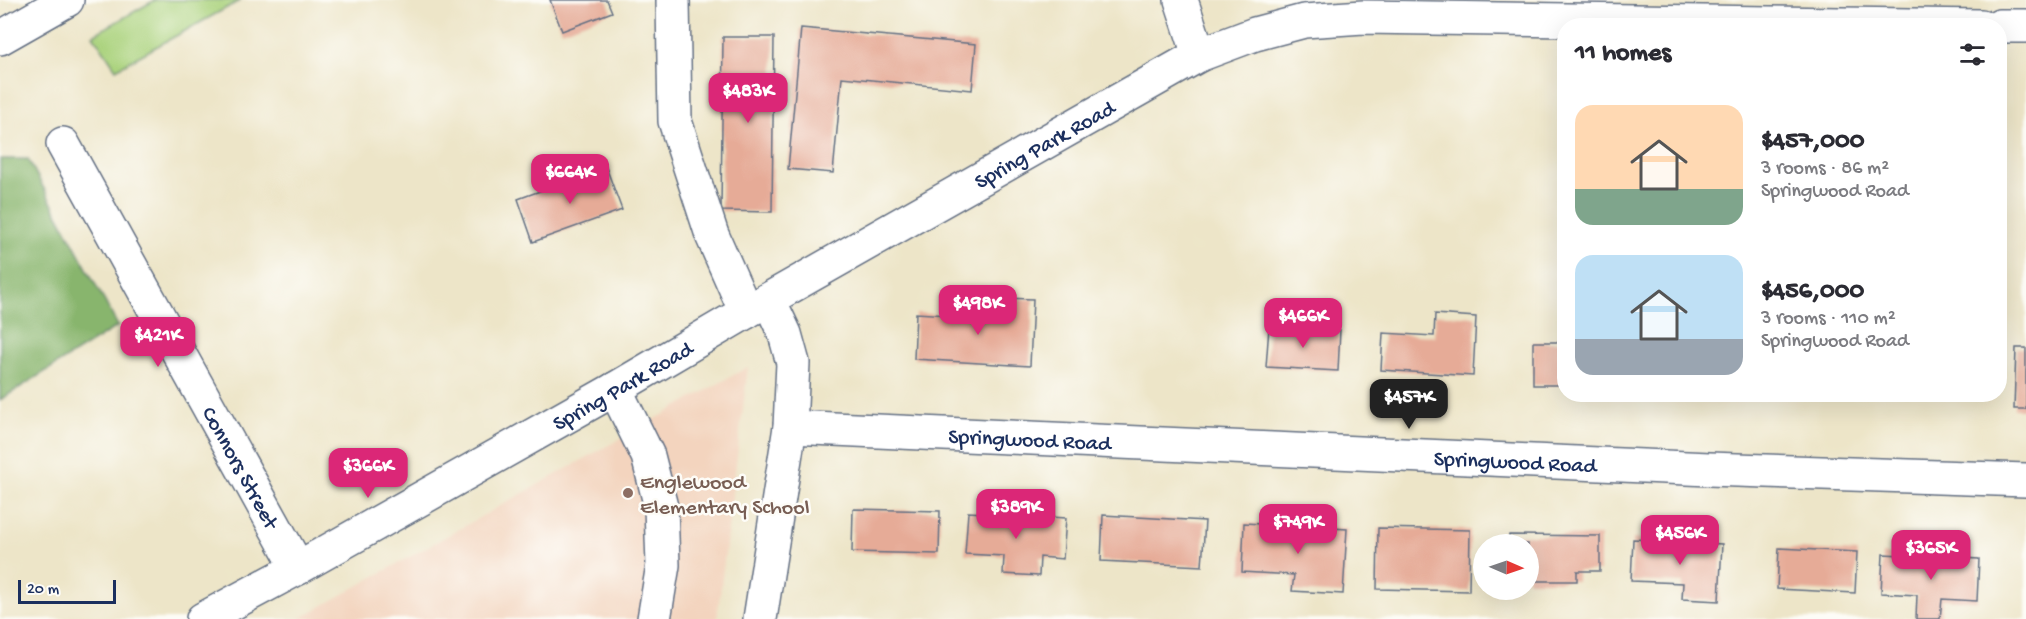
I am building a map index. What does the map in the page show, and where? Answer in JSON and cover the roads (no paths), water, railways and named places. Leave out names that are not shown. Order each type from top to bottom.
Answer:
[{"type":"main road","points":[[0,38],[67,0]]},
{"type":"main road","points":[[673,0],[675,121],[712,235],[758,306],[785,334],[794,363],[790,427],[760,619]]},
{"type":"main road","points":[[1181,0],[1199,55]]},
{"type":"main road","name":"Spring Park Road","points":[[203,619],[615,389],[1199,55],[1255,34],[1304,21],[1363,17],[1557,20]]},
{"type":"main road","points":[[2007,26],[2026,26]]},
{"type":"main road","name":"Connors Street","points":[[63,144],[298,568]]},
{"type":"main road","points":[[615,389],[648,456],[661,507],[663,566],[654,619]]},
{"type":"main road","name":"Springwood Road","points":[[790,427],[1709,470],[2026,480]]},
{"type":"place","name":"Englewood Elementary School","points":[[628,493]]}]
